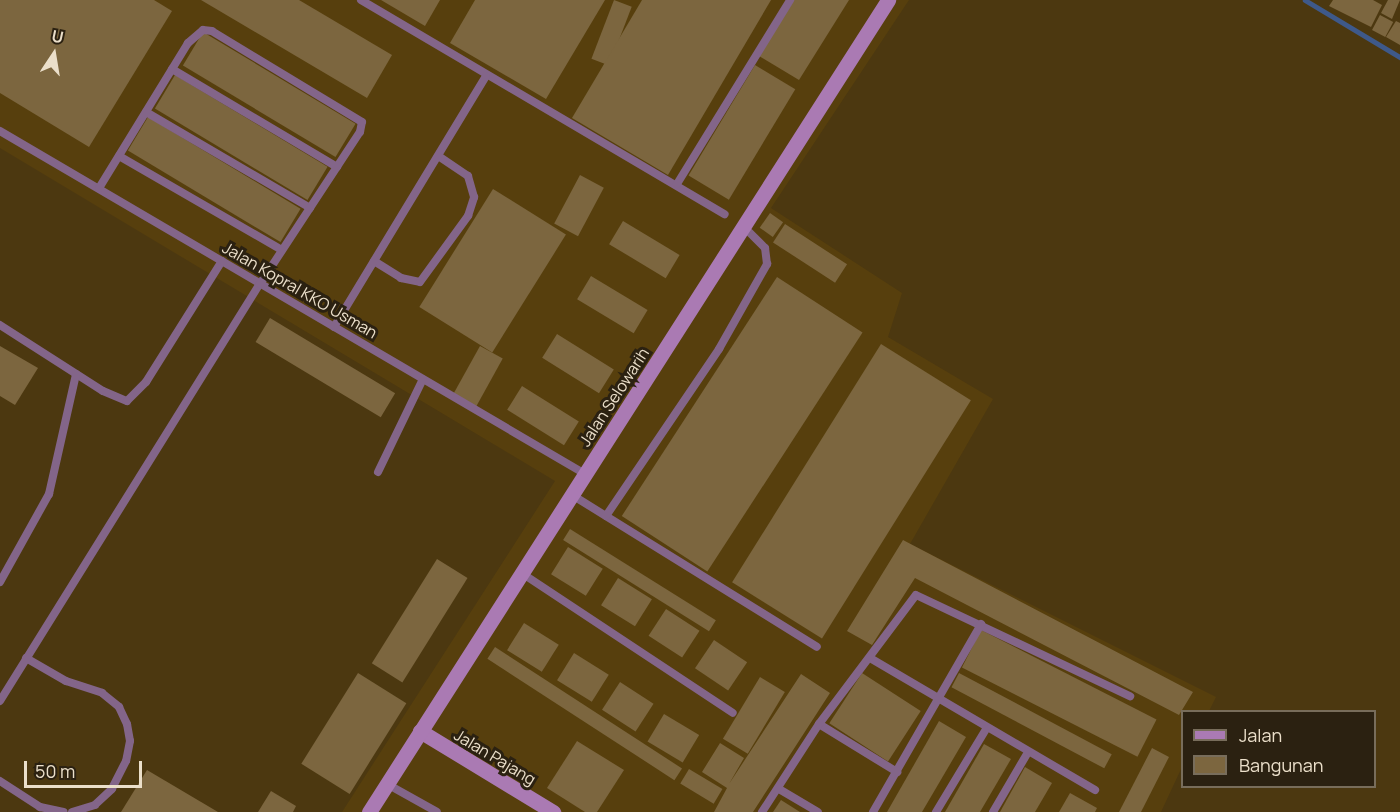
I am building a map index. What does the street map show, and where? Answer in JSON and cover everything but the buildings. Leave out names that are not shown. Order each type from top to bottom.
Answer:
[{"type":"main road","name":"Jalan Selowarih","points":[[369,812],[520,572],[572,495],[888,0]]},
{"type":"main road","name":"Jalan Pajang","points":[[420,731],[553,812]]},
{"type":"lane","points":[[361,0],[486,76],[677,184],[725,214]]},
{"type":"lane","points":[[677,184],[790,0]]},
{"type":"lane","points":[[0,700],[260,284],[360,132],[363,122],[357,116],[212,31],[197,32],[99,188]]},
{"type":"lane","points":[[172,69],[337,167]]},
{"type":"lane","points":[[334,327],[486,76]]},
{"type":"lane","points":[[146,112],[310,208]]},
{"type":"lane","name":"Jalan Kopral KKO Usman","points":[[0,131],[585,474]]},
{"type":"lane","points":[[119,156],[282,250]]},
{"type":"lane","points":[[374,261],[401,278],[420,282],[468,216],[474,197],[468,176],[438,156]]},
{"type":"lane","points":[[606,516],[718,349],[767,264],[765,248],[744,227]]},
{"type":"lane","points":[[0,326],[118,400],[131,400],[222,261]]},
{"type":"lane","points":[[0,582],[49,494],[76,374]]},
{"type":"lane","points":[[378,472],[423,379]]},
{"type":"lane","points":[[572,495],[817,647]]},
{"type":"lane","points":[[520,572],[733,713]]},
{"type":"lane","points":[[762,812],[819,724],[916,595],[1130,696]]},
{"type":"lane","points":[[873,812],[981,624]]},
{"type":"lane","points":[[26,658],[66,681],[102,693],[119,707],[127,724],[130,741],[126,761],[112,789],[94,806],[72,812]]},
{"type":"lane","points":[[870,658],[986,729],[1095,790]]},
{"type":"lane","points":[[819,724],[897,772]]},
{"type":"lane","points":[[936,812],[986,729]]},
{"type":"lane","points":[[993,812],[1028,752]]},
{"type":"lane","points":[[0,781],[40,807],[63,812]]},
{"type":"lane","points":[[387,784],[437,812]]},
{"type":"lane","points":[[779,789],[818,812]]},
{"type":"shaded area","points":[[0,0],[909,0],[771,208],[902,293],[888,337],[993,399],[910,544],[1216,697],[1210,710],[1181,710],[1181,769],[1161,812],[342,812],[555,481],[0,148]]},
{"type":"waterway","points":[[1305,0],[1400,57]]}]
